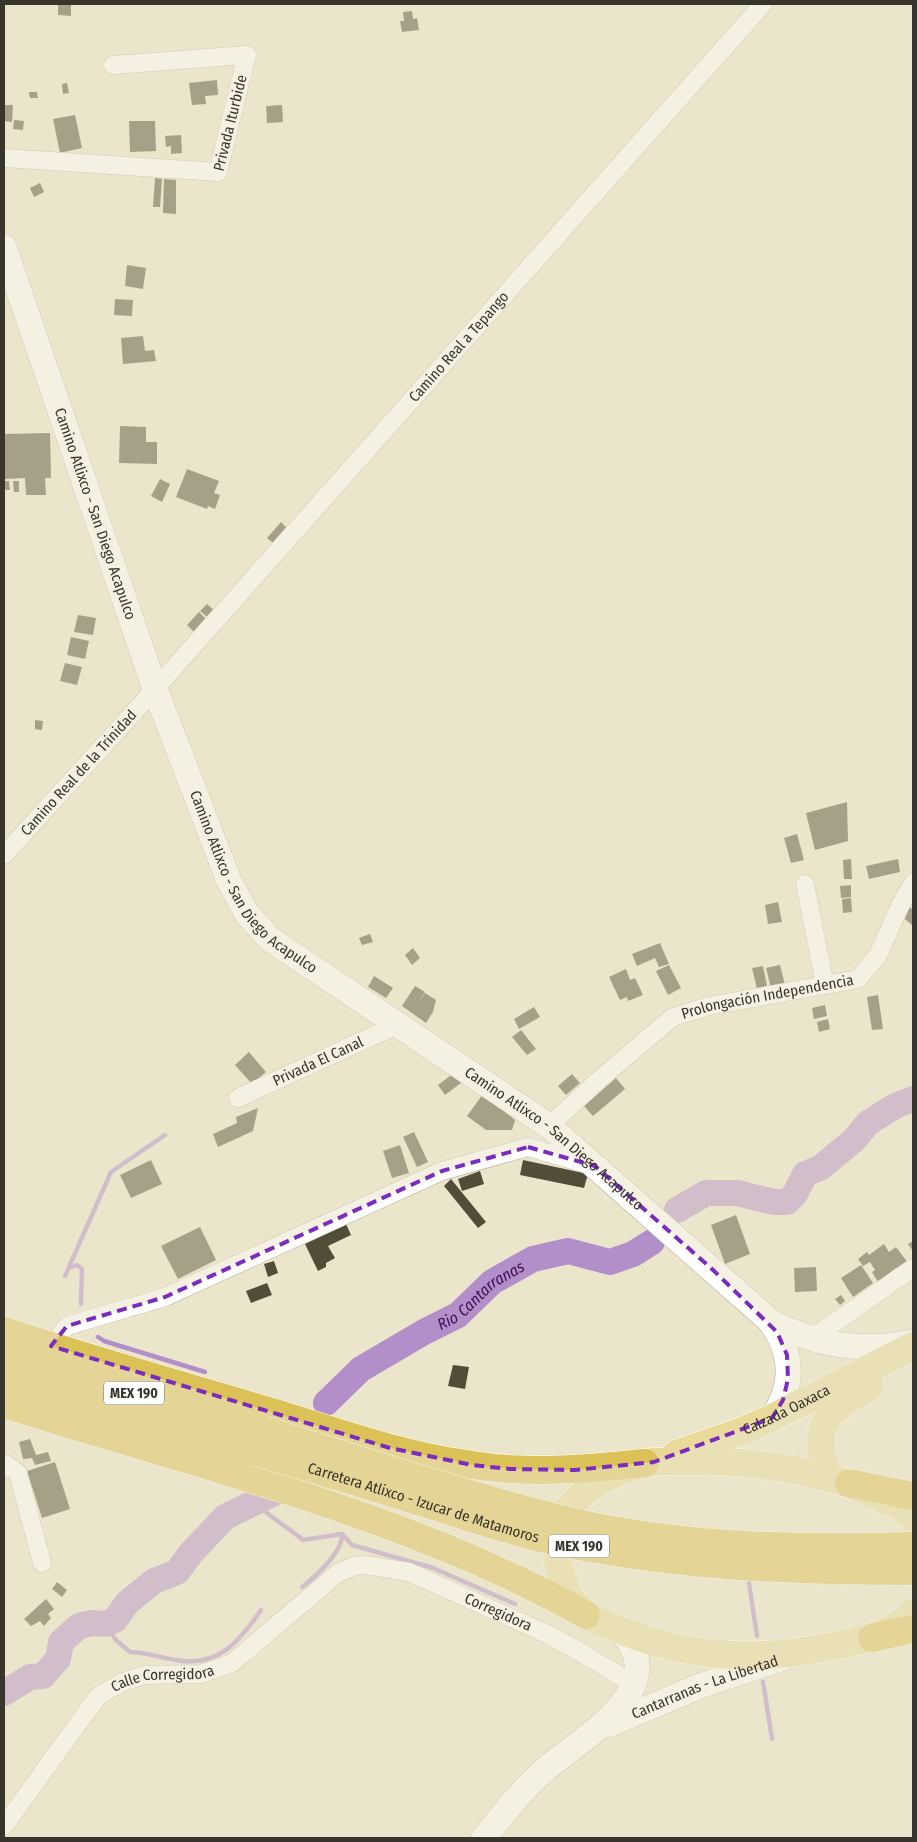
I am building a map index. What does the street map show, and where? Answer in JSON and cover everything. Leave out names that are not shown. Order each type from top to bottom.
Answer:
[{"type":"highway","points":[[4,1331],[51,1346],[268,1432],[390,1448],[472,1466],[548,1470],[601,1468],[649,1463]]},
{"type":"highway","name":"Carretera Atlixco - Izucar de Matamoros","points":[[4,1356],[268,1432],[539,1514],[601,1528],[664,1538],[749,1546],[828,1548],[913,1546]]},
{"type":"highway","name":"Carretera Atlixco - Izucar de Matamoros","points":[[4,1377],[268,1432],[515,1531],[548,1540],[616,1553],[688,1563],[813,1571],[913,1571]]},
{"type":"highway","points":[[4,1404],[356,1514],[475,1561],[562,1601],[586,1615]]},
{"type":"highway","points":[[839,1481],[913,1496]]},
{"type":"highway","points":[[872,1638],[913,1629]]},
{"type":"main road","name":"Calzada Oaxaca","points":[[586,1615],[569,1596],[563,1582],[557,1554],[557,1531],[568,1510],[585,1491],[608,1477],[740,1432],[772,1418],[913,1346]]},
{"type":"main road","name":"Calzada Oaxaca","points":[[839,1481],[822,1460],[820,1441],[826,1421],[832,1412],[848,1399],[913,1365]]},
{"type":"main road","points":[[649,1463],[689,1461],[732,1462],[765,1466],[839,1481],[899,1506],[913,1518]]},
{"type":"main road","points":[[586,1615],[618,1629],[663,1644],[718,1654],[768,1656],[812,1650],[872,1638],[894,1629],[913,1612]]},
{"type":"street","name":"Camino Real a Tepango","points":[[155,689],[763,4]]},
{"type":"street","name":"Privada Iturbide","points":[[4,158],[218,172],[247,55],[113,65]]},
{"type":"street","name":"Camino Atlixco - San Diego Acapulco","points":[[4,247],[155,689],[229,880],[247,914],[270,939],[549,1126],[770,1321],[811,1339],[830,1344],[858,1347],[913,1342]]},
{"type":"street","name":"Camino Real de la Trinidad","points":[[4,855],[155,689]]},
{"type":"street","name":"Prolongación Independencia","points":[[549,1126],[601,1078],[673,1017],[709,1006],[858,979],[878,955],[900,906],[913,883]]},
{"type":"street","points":[[805,884],[825,985]]},
{"type":"street","name":"Privada El Canal","points":[[238,1098],[398,1025]]},
{"type":"street","points":[[51,1346],[67,1326],[165,1297],[442,1171],[528,1147],[600,1171]]},
{"type":"street","points":[[811,1339],[913,1268]]},
{"type":"street","name":"Camino Atlixco - San Diego Acapulco","points":[[770,1321],[783,1343],[788,1368],[788,1379],[783,1400],[772,1418]]},
{"type":"street","points":[[4,1463],[18,1473],[42,1563]]},
{"type":"street","name":"Corregidora","points":[[354,1566],[375,1566],[408,1572],[547,1634],[633,1684]]},
{"type":"street","name":"Calle Corregidora","points":[[4,1826],[98,1696],[123,1682],[145,1675],[201,1674],[232,1663],[338,1573],[354,1566]]},
{"type":"street","name":"Cantarranas - La Libertad","points":[[484,1838],[520,1794],[548,1767],[599,1728],[624,1702],[636,1674],[635,1658],[629,1642],[618,1629]]},
{"type":"street","name":"Cantarranas - La Libertad","points":[[599,1728],[700,1686],[812,1650]]},
{"type":"highlighted area","points":[[528,1147],[595,1166],[712,1269],[777,1332],[787,1355],[788,1379],[783,1400],[772,1418],[654,1462],[575,1470],[510,1469],[472,1465],[390,1448],[51,1346],[67,1326],[165,1297],[442,1171]]},
{"type":"building","points":[[58,4],[71,4],[71,16],[58,15]]},
{"type":"building","points":[[412,11],[413,19],[417,18],[419,30],[402,32],[400,21],[404,21],[403,12]]},
{"type":"building","points":[[217,80],[218,95],[205,96],[206,104],[192,105],[189,83]]},
{"type":"building","points":[[67,83],[69,93],[63,94],[62,84]]},
{"type":"building","points":[[29,92],[37,92],[38,98],[30,98]]},
{"type":"building","points":[[4,105],[13,105],[12,122],[4,121]]},
{"type":"building","points":[[282,105],[283,122],[267,123],[266,106]]},
{"type":"building","points":[[75,115],[82,148],[60,153],[53,119]]},
{"type":"building","points":[[14,120],[24,121],[23,130],[13,129]]},
{"type":"building","points":[[129,121],[155,121],[156,151],[130,152]]},
{"type":"building","points":[[181,135],[182,153],[171,154],[171,146],[166,147],[165,136]]},
{"type":"building","points":[[155,178],[162,179],[160,207],[153,207]]},
{"type":"building","points":[[164,179],[176,180],[176,214],[163,213]]},
{"type":"building","points":[[40,183],[44,192],[34,197],[30,188]]},
{"type":"building","points":[[127,265],[146,268],[143,289],[125,286]]},
{"type":"building","points":[[115,299],[133,300],[132,316],[114,315]]},
{"type":"building","points":[[143,336],[145,351],[154,350],[156,361],[123,364],[121,338]]},
{"type":"building","points":[[120,426],[146,427],[146,442],[157,442],[157,464],[119,463]]},
{"type":"building","points":[[50,433],[51,478],[45,478],[46,495],[26,495],[25,478],[4,479],[4,434]]},
{"type":"building","points":[[187,469],[219,481],[214,493],[220,495],[215,509],[208,506],[207,509],[176,497]]},
{"type":"building","points":[[160,479],[170,484],[162,502],[151,496]]},
{"type":"building","points":[[4,481],[9,481],[10,490],[4,490]]},
{"type":"building","points":[[13,481],[19,481],[19,492],[14,492]]},
{"type":"building","points":[[281,522],[287,528],[274,544],[267,538]]},
{"type":"building","points":[[207,604],[216,612],[210,619],[200,611]]},
{"type":"building","points":[[199,612],[208,621],[196,634],[187,625]]},
{"type":"building","points":[[78,615],[96,618],[93,635],[74,632]]},
{"type":"building","points":[[71,637],[89,641],[85,659],[67,655]]},
{"type":"building","points":[[65,663],[82,667],[77,685],[60,681]]},
{"type":"building","points":[[35,720],[43,721],[42,730],[35,729]]},
{"type":"building","points":[[847,802],[848,841],[815,850],[806,813]]},
{"type":"building","points":[[797,834],[804,860],[791,863],[784,838]]},
{"type":"building","points":[[851,859],[852,879],[844,879],[843,860]]},
{"type":"building","points":[[898,859],[900,872],[869,879],[866,866]]},
{"type":"building","points":[[851,885],[851,897],[841,898],[840,886]]},
{"type":"building","points":[[851,898],[852,912],[843,913],[842,899]]},
{"type":"building","points":[[778,902],[782,922],[768,924],[765,905]]},
{"type":"building","points":[[907,905],[913,910],[912,925],[900,915]]},
{"type":"building","points":[[370,934],[373,942],[362,945],[359,938]]},
{"type":"building","points":[[660,943],[669,964],[659,967],[655,958],[637,966],[632,954]]},
{"type":"building","points":[[413,948],[420,958],[412,965],[405,955]]},
{"type":"building","points":[[669,965],[681,988],[668,995],[656,971]]},
{"type":"building","points":[[780,965],[785,985],[771,988],[766,968]]},
{"type":"building","points":[[763,966],[767,986],[757,989],[752,968]]},
{"type":"building","points":[[626,969],[630,980],[635,978],[643,995],[628,1001],[627,997],[620,1000],[609,977]]},
{"type":"building","points":[[374,976],[393,988],[386,998],[368,987]]},
{"type":"building","points":[[415,986],[425,992],[418,1003],[425,993],[436,1000],[433,1012],[426,1023],[402,1006]]},
{"type":"building","points":[[878,995],[883,1029],[872,1030],[867,997]]},
{"type":"building","points":[[825,1005],[827,1016],[814,1019],[812,1008]]},
{"type":"building","points":[[534,1007],[540,1017],[519,1029],[514,1019]]},
{"type":"building","points":[[828,1019],[830,1029],[819,1032],[817,1022]]},
{"type":"building","points":[[521,1030],[536,1049],[527,1055],[512,1037]]},
{"type":"building","points":[[249,1052],[266,1072],[252,1084],[235,1065]]},
{"type":"building","points":[[454,1073],[461,1083],[445,1095],[438,1085]]},
{"type":"building","points":[[572,1074],[580,1083],[566,1095],[558,1086]]},
{"type":"building","points":[[616,1078],[625,1089],[593,1116],[584,1106]]},
{"type":"building","points":[[483,1094],[515,1120],[512,1130],[486,1130],[467,1116]]},
{"type":"building","points":[[258,1108],[253,1131],[218,1147],[213,1134],[237,1123],[236,1117]]},
{"type":"building","points":[[414,1132],[428,1162],[417,1167],[403,1137]]},
{"type":"building","points":[[400,1145],[409,1173],[392,1178],[383,1151]]},
{"type":"building","points":[[151,1160],[162,1184],[131,1198],[120,1175]]},
{"type":"building","points":[[523,1160],[588,1174],[584,1188],[520,1175]]},
{"type":"building","points":[[480,1171],[484,1184],[462,1191],[458,1179]]},
{"type":"building","points":[[451,1179],[486,1222],[478,1228],[444,1186]]},
{"type":"building","points":[[736,1215],[750,1254],[725,1264],[711,1225]]},
{"type":"building","points":[[346,1224],[351,1235],[328,1246],[335,1258],[326,1263],[326,1267],[318,1271],[305,1244]]},
{"type":"building","points":[[200,1227],[216,1260],[178,1279],[161,1246]]},
{"type":"building","points":[[913,1241],[913,1251],[908,1244]]},
{"type":"building","points":[[884,1244],[889,1252],[896,1247],[908,1263],[897,1270],[896,1268],[878,1282],[872,1272],[875,1270],[870,1262],[863,1266],[858,1259],[867,1252],[869,1255]]},
{"type":"building","points":[[274,1261],[278,1273],[268,1277],[264,1264]]},
{"type":"building","points":[[861,1265],[873,1283],[853,1297],[841,1278]]},
{"type":"building","points":[[816,1267],[817,1291],[795,1292],[794,1268]]},
{"type":"building","points":[[267,1283],[272,1295],[251,1303],[246,1291]]},
{"type":"building","points":[[841,1295],[845,1301],[840,1305],[835,1299]]},
{"type":"building","points":[[453,1365],[469,1367],[465,1389],[448,1386]]},
{"type":"building","points":[[30,1439],[36,1455],[48,1452],[51,1461],[35,1465],[32,1458],[23,1459],[19,1442]]},
{"type":"building","points":[[55,1462],[70,1509],[42,1518],[27,1471]]},
{"type":"building","points":[[57,1582],[67,1590],[62,1597],[52,1589]]},
{"type":"building","points":[[46,1599],[54,1609],[48,1614],[51,1618],[44,1626],[40,1621],[31,1626],[24,1619]]},
{"type":"waterway","name":"Rio Cantarranas","points":[[677,1210],[706,1193],[737,1193],[774,1202],[787,1202],[795,1194],[805,1174],[820,1168],[854,1140],[868,1123],[895,1106],[913,1099]]},
{"type":"waterway","points":[[65,1276],[111,1172],[165,1135]]},
{"type":"waterway","name":"Rio Cantarranas","points":[[326,1403],[361,1369],[424,1332],[458,1315],[492,1282],[533,1259],[568,1251],[610,1262],[633,1254],[652,1242]]},
{"type":"waterway","points":[[69,1268],[77,1265],[82,1269],[81,1304]]},
{"type":"waterway","points":[[98,1337],[104,1341],[205,1372]]},
{"type":"waterway","name":"Rio Cantarranas","points":[[4,1693],[30,1677],[43,1676],[58,1659],[61,1642],[79,1626],[92,1623],[105,1624],[115,1620],[127,1603],[154,1581],[177,1572],[191,1553],[225,1517],[274,1493]]},
{"type":"waterway","points":[[254,1501],[271,1517],[303,1540],[342,1534],[352,1545],[433,1568],[515,1604]]},
{"type":"waterway","points":[[302,1587],[321,1571],[333,1556],[341,1541],[342,1534]]},
{"type":"waterway","points":[[749,1583],[757,1636]]},
{"type":"waterway","points":[[105,1624],[116,1640],[130,1652],[176,1660],[204,1660],[216,1656],[236,1642],[261,1610]]},
{"type":"waterway","points":[[763,1682],[772,1739]]}]
